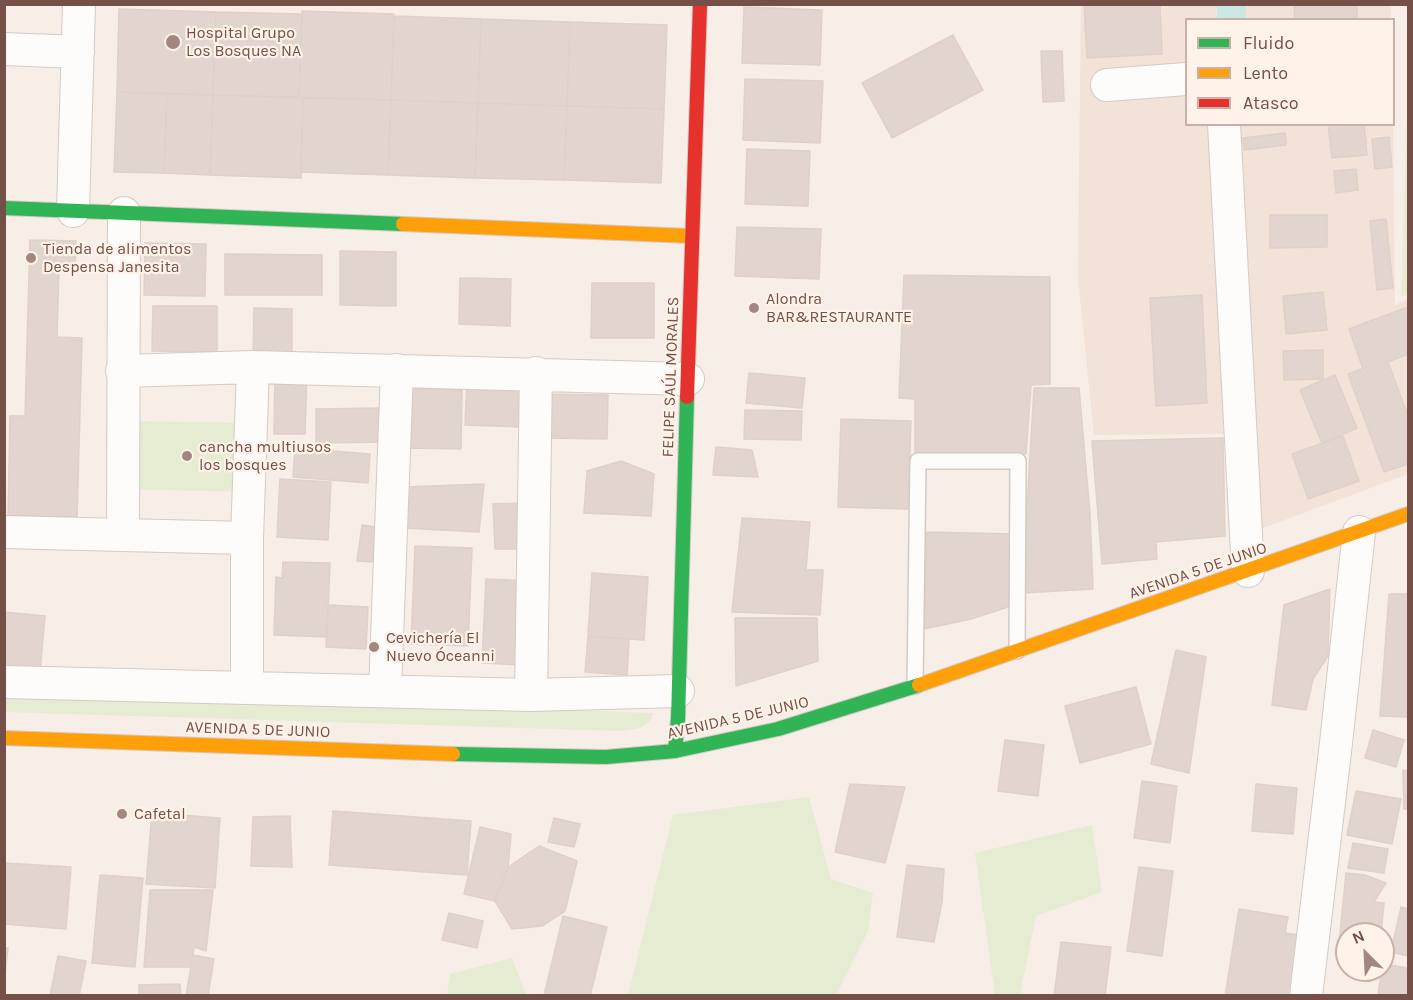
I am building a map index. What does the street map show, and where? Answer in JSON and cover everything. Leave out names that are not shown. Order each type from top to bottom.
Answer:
[{"type":"street","points":[[73,211],[79,4]]},
{"type":"street","points":[[687,4],[700,5]]},
{"type":"street","name":"FELIPE SAÚL MORALES","points":[[675,751],[700,5]]},
{"type":"street","points":[[4,49],[78,52]]},
{"type":"street","points":[[1107,85],[1185,80]]},
{"type":"street","points":[[1224,126],[1248,572]]},
{"type":"street","points":[[4,208],[691,236]]},
{"type":"street","points":[[123,534],[124,213]]},
{"type":"street","points":[[122,371],[254,367],[688,379]]},
{"type":"street","points":[[247,687],[247,538],[254,367]]},
{"type":"street","points":[[385,691],[397,370]]},
{"type":"street","points":[[531,695],[536,373]]},
{"type":"street","name":"AVENIDA 5 DE JUNIO","points":[[4,738],[519,756],[606,757],[675,751],[778,729],[915,686],[1248,572],[1408,514]]},
{"type":"street","points":[[4,532],[247,538]]},
{"type":"street","points":[[1306,996],[1359,532]]},
{"type":"street","points":[[4,682],[531,695],[678,692]]},
{"type":"lane","points":[[915,686],[918,461],[1018,461],[1017,651]]},
{"type":"shaded area","points":[[1081,5],[1391,5],[1391,18],[1185,18],[1185,126],[1393,126],[1395,305],[1408,299],[1408,474],[1231,540],[1225,434],[1094,435],[1078,278]]},
{"type":"green space","points":[[1408,89],[1408,294],[1401,297]]},
{"type":"green space","name":"cancha multiusos los bosques","points":[[124,421],[251,423],[249,492],[124,489]]},
{"type":"green space","points":[[5,694],[653,713],[650,721],[640,728],[620,731],[5,712]]},
{"type":"green space","points":[[809,797],[831,879],[873,893],[868,931],[836,995],[628,995],[673,815]]},
{"type":"green space","points":[[1092,825],[1102,892],[1036,916],[1020,995],[995,995],[975,853]]},
{"type":"green space","points":[[512,958],[526,995],[447,995],[450,974]]},
{"type":"water","points":[[1217,5],[1246,5],[1246,18],[1217,18]]},
{"type":"building","points":[[1084,4],[1160,4],[1162,54],[1087,58]]},
{"type":"building","points":[[1294,4],[1357,4],[1357,18],[1295,18]]},
{"type":"building","points":[[744,7],[822,10],[820,65],[742,63]]},
{"type":"building","points":[[119,9],[216,12],[213,95],[117,92]]},
{"type":"building","points":[[302,11],[394,14],[391,100],[299,97]]},
{"type":"building","points":[[216,12],[302,14],[299,97],[213,95]]},
{"type":"building","points":[[394,16],[481,19],[478,103],[391,100]]},
{"type":"building","points":[[481,19],[570,22],[567,106],[478,103]]},
{"type":"building","points":[[570,22],[667,25],[664,109],[567,106]]},
{"type":"building","points":[[953,35],[983,90],[892,138],[862,83]]},
{"type":"building","points":[[1041,51],[1062,51],[1064,101],[1043,102]]},
{"type":"building","points":[[745,79],[823,81],[820,143],[743,140]]},
{"type":"building","points":[[117,92],[167,94],[164,173],[114,172]]},
{"type":"building","points":[[167,94],[213,95],[210,175],[164,173]]},
{"type":"building","points":[[213,95],[303,98],[301,178],[210,175]]},
{"type":"building","points":[[303,98],[391,100],[388,175],[301,172]]},
{"type":"building","points":[[391,100],[478,103],[475,178],[388,175]]},
{"type":"building","points":[[478,103],[567,106],[564,180],[475,178]]},
{"type":"building","points":[[567,106],[664,109],[661,183],[564,180]]},
{"type":"building","points":[[1328,126],[1364,126],[1367,155],[1332,158]]},
{"type":"building","points":[[1285,133],[1286,145],[1244,150],[1243,138]]},
{"type":"building","points":[[1389,137],[1392,167],[1375,169],[1372,139]]},
{"type":"building","points":[[747,149],[810,151],[808,206],[745,204]]},
{"type":"building","points":[[1356,169],[1358,190],[1336,193],[1334,171]]},
{"type":"building","points":[[1270,215],[1327,215],[1327,247],[1270,248]]},
{"type":"building","points":[[1386,219],[1393,288],[1377,290],[1370,221]]},
{"type":"building","points":[[737,227],[821,229],[819,279],[735,276]]},
{"type":"building","points":[[30,240],[76,241],[75,267],[59,267],[57,337],[82,338],[77,517],[8,515],[10,416],[25,416]]},
{"type":"building","points":[[145,243],[206,244],[205,296],[144,295]]},
{"type":"building","points":[[340,251],[396,252],[396,306],[340,305]]},
{"type":"building","points":[[225,254],[322,255],[322,295],[225,295]]},
{"type":"building","points":[[904,275],[1050,277],[1050,384],[1031,385],[1026,454],[915,453],[915,399],[899,398]]},
{"type":"building","points":[[460,278],[511,279],[510,326],[459,324]]},
{"type":"building","points":[[592,283],[654,283],[654,338],[591,338]]},
{"type":"building","points":[[1323,292],[1327,330],[1286,334],[1283,296]]},
{"type":"building","points":[[1202,295],[1207,403],[1156,406],[1150,298]]},
{"type":"building","points":[[153,306],[217,306],[217,352],[152,351]]},
{"type":"building","points":[[1408,307],[1408,354],[1388,362],[1408,416],[1408,464],[1384,472],[1348,374],[1363,369],[1349,329]]},
{"type":"building","points":[[254,308],[292,309],[292,358],[253,358]]},
{"type":"building","points":[[1323,350],[1323,379],[1284,380],[1283,351]]},
{"type":"building","points":[[275,370],[307,371],[305,434],[274,434]]},
{"type":"building","points":[[749,373],[805,378],[802,408],[746,403]]},
{"type":"building","points":[[1335,375],[1357,428],[1322,443],[1300,390]]},
{"type":"building","points":[[467,380],[525,382],[523,427],[465,425]]},
{"type":"building","points":[[1034,388],[1079,388],[1090,514],[1093,589],[1022,593]]},
{"type":"building","points":[[410,389],[462,390],[461,449],[408,448]]},
{"type":"building","points":[[543,394],[608,395],[607,439],[542,438]]},
{"type":"building","points":[[387,408],[387,442],[316,443],[316,409]]},
{"type":"building","points":[[745,410],[802,411],[801,440],[744,439]]},
{"type":"building","points":[[841,419],[911,421],[908,509],[838,507]]},
{"type":"building","points":[[1343,436],[1359,481],[1308,499],[1292,454]]},
{"type":"building","points":[[1223,438],[1225,536],[1156,542],[1157,559],[1102,564],[1092,441]]},
{"type":"building","points":[[716,447],[752,450],[758,477],[713,475]]},
{"type":"building","points":[[295,448],[370,454],[368,483],[293,477]]},
{"type":"building","points":[[621,461],[654,474],[651,516],[584,513],[587,471]]},
{"type":"building","points":[[280,479],[331,482],[328,540],[277,537]]},
{"type":"building","points":[[484,484],[479,532],[404,528],[406,487]]},
{"type":"building","points":[[518,503],[520,549],[495,549],[493,504]]},
{"type":"building","points":[[742,518],[810,522],[806,570],[823,570],[820,615],[732,612]]},
{"type":"building","points":[[362,525],[376,527],[372,562],[357,561]]},
{"type":"building","points":[[927,532],[1013,534],[1014,605],[971,619],[924,629]]},
{"type":"building","points":[[415,546],[472,548],[468,646],[411,644]]},
{"type":"building","points":[[283,562],[330,563],[327,637],[274,635],[276,577],[282,578]]},
{"type":"building","points":[[592,573],[648,577],[644,640],[588,636]]},
{"type":"building","points":[[486,579],[527,581],[523,665],[482,663]]},
{"type":"building","points":[[1330,589],[1328,656],[1313,679],[1306,710],[1272,705],[1284,605]]},
{"type":"building","points":[[1389,594],[1408,594],[1408,717],[1380,716]]},
{"type":"building","points":[[328,605],[368,607],[366,649],[326,647]]},
{"type":"building","points":[[4,612],[45,616],[40,672],[4,669]]},
{"type":"building","points":[[735,618],[817,618],[818,661],[736,686]]},
{"type":"building","points":[[588,636],[629,639],[627,675],[585,672]]},
{"type":"building","points":[[1176,650],[1206,657],[1189,773],[1151,764]]},
{"type":"building","points":[[1136,687],[1151,744],[1080,763],[1065,706]]},
{"type":"building","points":[[1373,730],[1404,740],[1396,767],[1365,758]]},
{"type":"building","points":[[1005,740],[1044,745],[1038,796],[998,791]]},
{"type":"building","points":[[1403,770],[1408,771],[1408,809],[1404,809]]},
{"type":"building","points":[[1142,781],[1177,786],[1170,843],[1134,838]]},
{"type":"building","points":[[850,784],[905,787],[885,863],[835,852]]},
{"type":"building","points":[[1256,784],[1297,788],[1293,834],[1252,831]]},
{"type":"building","points":[[1356,791],[1401,799],[1392,844],[1347,835]]},
{"type":"building","points":[[333,811],[471,821],[467,875],[329,865]]},
{"type":"building","points":[[152,813],[220,818],[215,888],[146,884]]},
{"type":"building","points":[[290,816],[292,867],[251,866],[253,817]]},
{"type":"building","points":[[554,818],[580,824],[574,847],[548,842]]},
{"type":"building","points":[[480,827],[511,834],[508,867],[495,901],[464,894]]},
{"type":"building","points":[[1353,843],[1388,849],[1384,873],[1348,868]]},
{"type":"building","points":[[539,846],[577,861],[565,911],[542,926],[512,929],[495,901],[508,867]]},
{"type":"building","points":[[4,863],[71,867],[66,929],[4,924]]},
{"type":"building","points":[[907,865],[944,869],[942,902],[934,942],[897,937]]},
{"type":"building","points":[[1139,867],[1173,871],[1162,956],[1127,951]]},
{"type":"building","points":[[1346,873],[1365,875],[1386,883],[1374,902],[1384,903],[1382,922],[1341,922]]},
{"type":"building","points":[[100,875],[143,878],[135,967],[92,963]]},
{"type":"building","points":[[150,890],[213,890],[206,951],[194,947],[191,967],[144,967]]},
{"type":"building","points":[[1401,907],[1408,909],[1408,956],[1395,953],[1395,934]]},
{"type":"building","points":[[1239,909],[1288,917],[1285,933],[1305,936],[1295,996],[1225,996]]},
{"type":"building","points":[[449,913],[483,921],[477,948],[442,940]]},
{"type":"building","points":[[563,916],[607,927],[590,996],[544,996]]},
{"type":"building","points":[[1061,942],[1111,947],[1105,996],[1054,996]]},
{"type":"building","points":[[4,948],[8,948],[4,984]]},
{"type":"building","points":[[193,955],[214,959],[208,996],[186,996]]},
{"type":"building","points":[[58,956],[86,961],[79,996],[50,996]]},
{"type":"building","points":[[1395,966],[1408,968],[1408,996],[1378,994],[1380,982],[1395,982]]},
{"type":"building","points":[[180,984],[181,996],[139,996],[139,985]]},
{"type":"traffic: fast","points":[[4,208],[403,224]]},
{"type":"traffic: fast","points":[[675,751],[678,719],[687,397]]},
{"type":"traffic: fast","points":[[453,754],[606,757],[675,751],[778,729],[919,685]]},
{"type":"traffic: slow","points":[[403,224],[691,236]]},
{"type":"traffic: slow","points":[[919,685],[1408,514]]},
{"type":"traffic: slow","points":[[4,738],[453,754]]},
{"type":"traffic: jam","points":[[687,397],[700,4]]},
{"type":"place","name":"Hospital Grupo Los Bosques NA","points":[[173,42]]},
{"type":"place","name":"Tienda de alimentos Despensa Janesita","points":[[31,258]]},
{"type":"place","name":"Alondra BAR&RESTAURANTE","points":[[754,308]]},
{"type":"place","name":"cancha multiusos los bosques","points":[[187,456]]},
{"type":"place","name":"Cevichería El Nuevo Óceanni","points":[[374,647]]},
{"type":"place","name":"Cafetal","points":[[122,814]]}]
